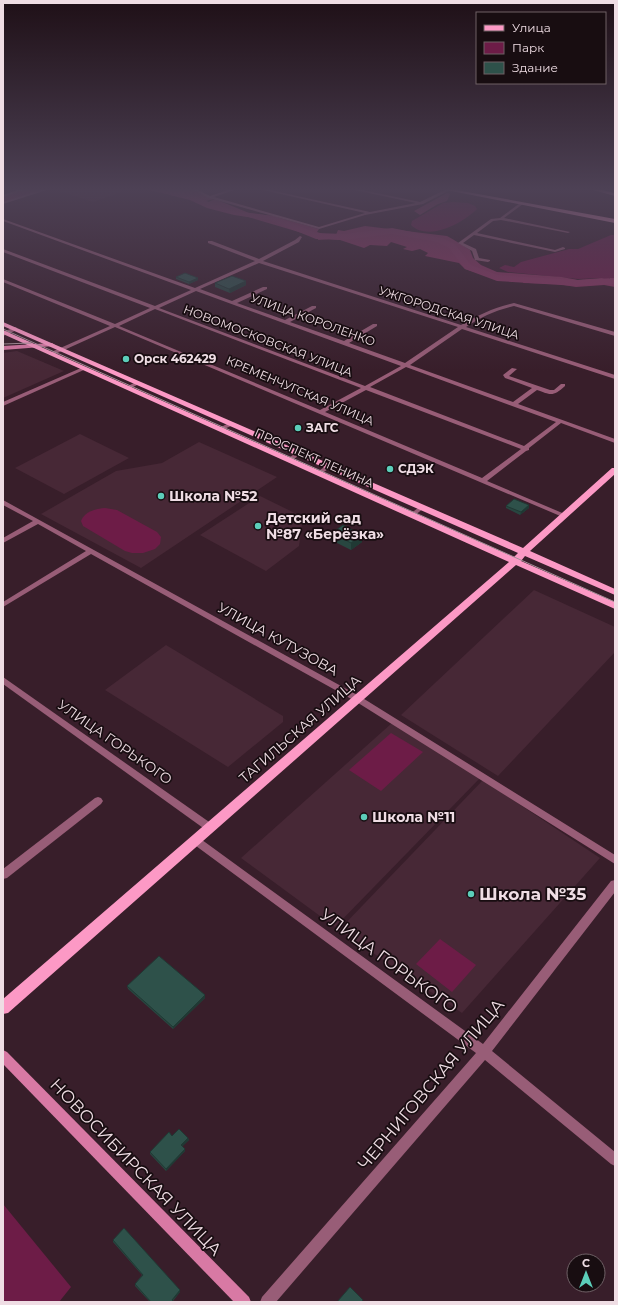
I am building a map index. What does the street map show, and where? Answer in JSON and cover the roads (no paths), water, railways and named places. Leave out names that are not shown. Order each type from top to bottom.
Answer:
[{"type":"main road","name":"ПРОСПЕКТ ЛЕНИНА","points":[[3,324],[422,507],[615,606]]},
{"type":"main road","name":"ПРОСПЕКТ ЛЕНИНА","points":[[4,333],[319,472],[412,515],[615,592]]},
{"type":"main road","points":[[3,348],[52,345]]},
{"type":"main road","name":"ТАГИЛЬСКАЯ УЛИЦА","points":[[3,1008],[209,827],[358,699],[615,470]]},
{"type":"main road","name":"НОВОСИБИРСКАЯ УЛИЦА","points":[[3,1056],[244,1302]]},
{"type":"street","name":"УЛИЦА КОРОЛЕНКО","points":[[83,249],[345,342],[615,441]]},
{"type":"street","name":"УЖГОРОДСКАЯ УЛИЦА","points":[[228,249],[259,261],[615,377]]},
{"type":"street","points":[[51,354],[259,261],[282,249]]},
{"type":"street","points":[[472,249],[474,250],[477,259],[488,262]]},
{"type":"street","points":[[545,249],[555,251],[561,249]]},
{"type":"street","name":"НОВОМОСКОВСКАЯ УЛИЦА","points":[[3,250],[527,449]]},
{"type":"street","name":"КРЕМЕНЧУГСКАЯ УЛИЦА","points":[[3,280],[114,326],[172,348],[565,516]]},
{"type":"street","points":[[234,302],[265,288]]},
{"type":"street","points":[[320,412],[405,365],[484,314],[502,306],[514,304],[615,334]]},
{"type":"street","points":[[286,322],[314,307]]},
{"type":"street","points":[[345,342],[375,325]]},
{"type":"street","points":[[4,333],[16,329]]},
{"type":"street","points":[[3,404],[83,368]]},
{"type":"street","points":[[514,368],[506,375],[507,377],[537,388],[555,392],[563,385]]},
{"type":"street","points":[[127,388],[138,383]]},
{"type":"street","points":[[514,404],[537,388]]},
{"type":"street","points":[[483,481],[527,449],[560,421]]},
{"type":"street","points":[[220,429],[231,424]]},
{"type":"street","points":[[289,460],[300,453]]},
{"type":"street","points":[[319,472],[329,466]]},
{"type":"street","name":"УЛИЦА КУТУЗОВА","points":[[3,502],[358,699],[615,860]]},
{"type":"street","points":[[412,515],[422,507]]},
{"type":"street","points":[[3,541],[38,521]]},
{"type":"street","points":[[3,605],[91,551]]},
{"type":"street","name":"УЛИЦА ГОРЬКОГО","points":[[3,680],[209,827]]},
{"type":"street","points":[[4,871],[98,801]]},
{"type":"street","name":"УЛИЦА ГОРЬКОГО","points":[[195,840],[484,1052],[615,1160]]},
{"type":"street","name":"ЧЕРНИГОВСКАЯ УЛИЦА","points":[[267,1302],[484,1052],[615,884]]},
{"type":"waterway","points":[[454,249],[468,267],[497,278],[577,283],[615,281]]},
{"type":"tram line","points":[[3,329],[615,602]]},
{"type":"tram line","points":[[3,344],[31,343]]},
{"type":"place","name":"Орск 462429","points":[[126,359]]},
{"type":"place","name":"ЗАГС","points":[[298,428]]},
{"type":"place","name":"СДЭК","points":[[390,469]]},
{"type":"place","name":"Школа №52","points":[[161,496]]},
{"type":"place","name":"Детский сад №87 «Берёзка»","points":[[258,526]]},
{"type":"place","name":"Школа №11","points":[[364,817]]},
{"type":"place","name":"Школа №35","points":[[471,894]]}]
